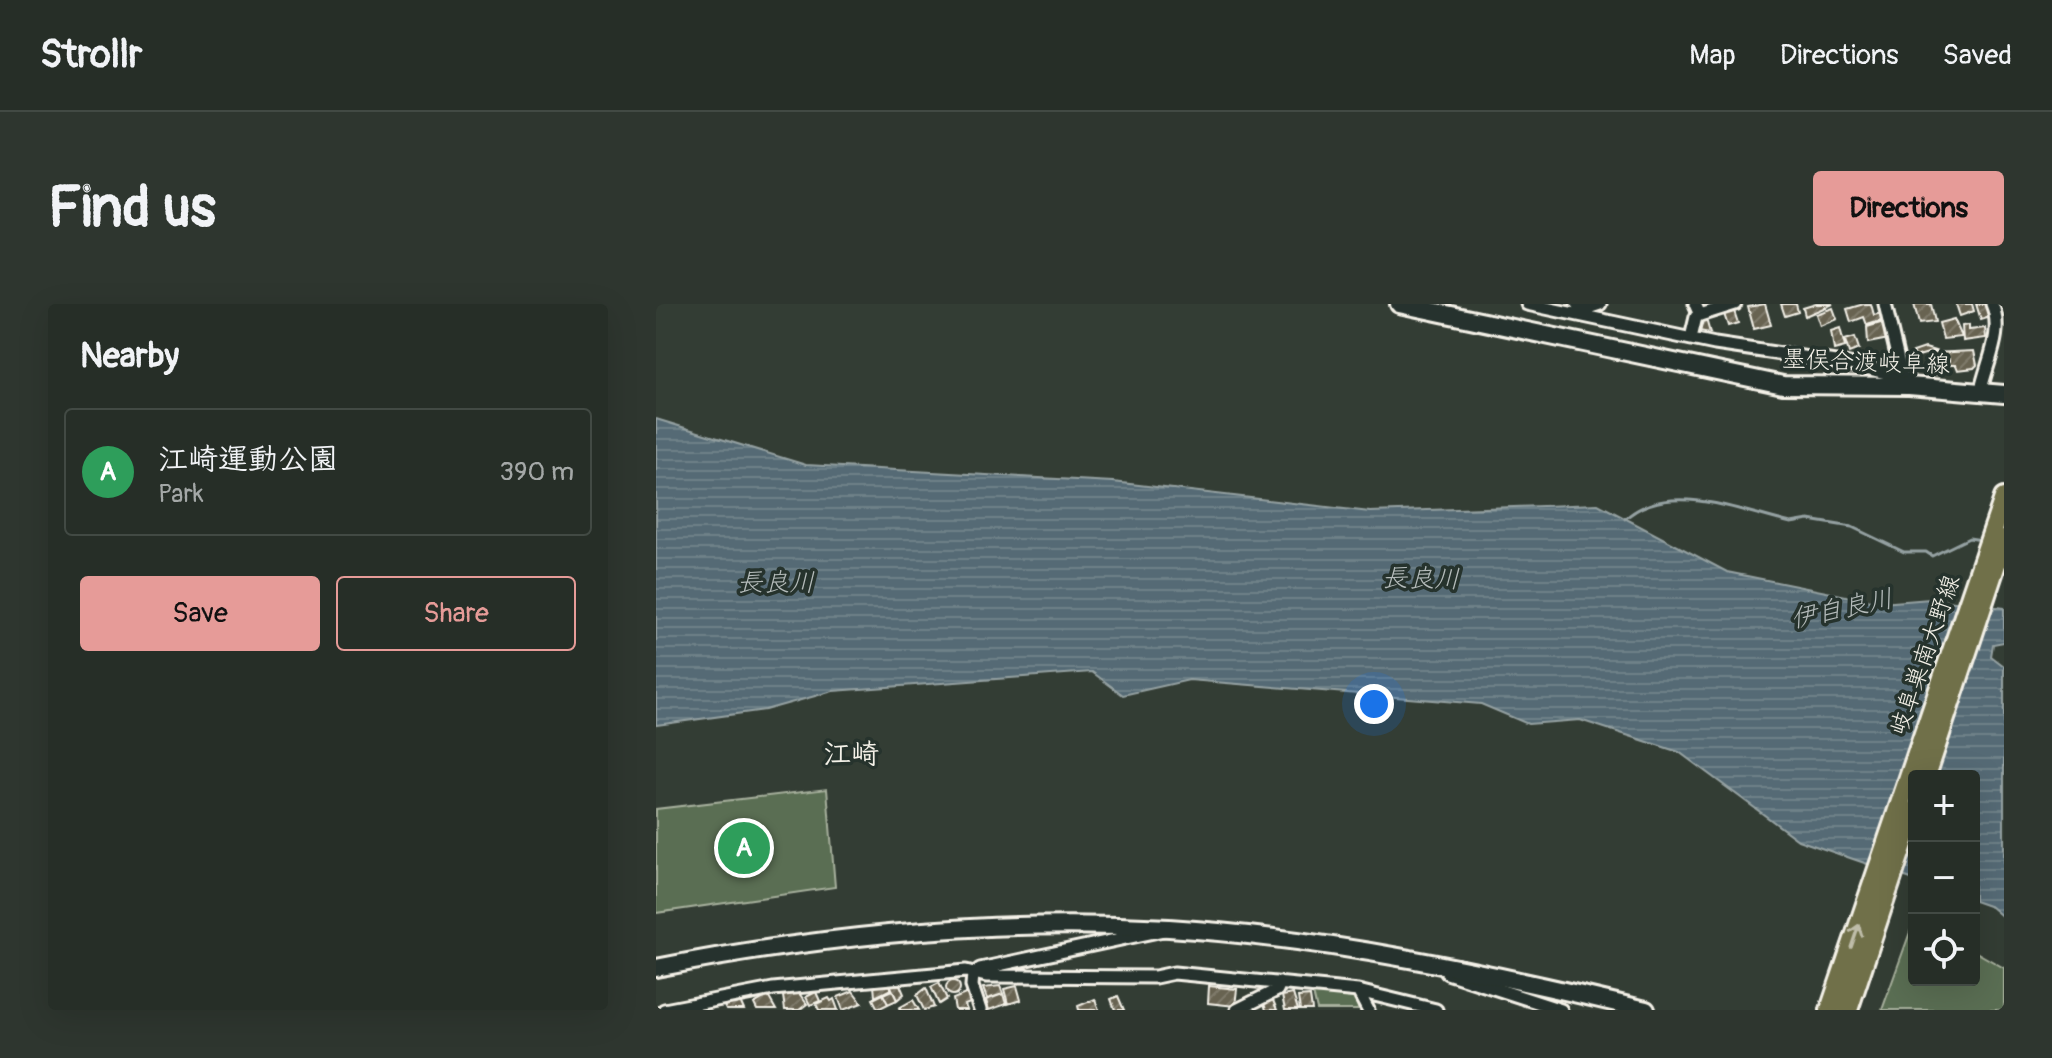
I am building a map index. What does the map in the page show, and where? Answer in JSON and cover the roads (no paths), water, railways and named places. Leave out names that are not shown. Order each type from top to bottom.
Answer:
[{"type":"main road","name":"岐阜巣南大野線","points":[[1830,1010],[2004,498]]},
{"type":"main road","name":"岐阜巣南大野線","points":[[1928,770],[2004,540]]},
{"type":"main road","points":[[1848,1010],[1908,829]]},
{"type":"street","name":"墨俣合渡岐阜線","points":[[1399,304],[1783,385],[1981,390],[2004,394]]},
{"type":"street","points":[[1452,304],[1470,319]]},
{"type":"street","points":[[1527,304],[1955,390]]},
{"type":"street","points":[[1577,304],[1591,307],[1600,304]]},
{"type":"street","points":[[1691,338],[1698,310],[1735,304]]},
{"type":"street","points":[[1885,304],[1902,377]]},
{"type":"street","points":[[1992,304],[1999,319]]},
{"type":"street","points":[[1981,390],[1988,354],[1998,334],[2002,304]]},
{"type":"street","points":[[980,1010],[972,986],[973,974],[980,969],[1147,936],[1167,928]]},
{"type":"street","points":[[656,968],[828,939],[931,931],[1167,928],[1247,935],[1412,961],[1544,985],[1646,1010]]},
{"type":"street","points":[[1412,961],[1561,1010]]},
{"type":"street","points":[[664,1010],[773,989],[956,971],[973,974],[1155,977],[1174,973],[1358,991],[1436,1010]]},
{"type":"street","points":[[1237,1010],[1277,990],[1280,983]]},
{"type":"street","points":[[1358,991],[1368,1010]]},
{"type":"water","name":"長良川","points":[[656,419],[806,465],[1113,482],[1370,512],[1598,504],[1727,572],[1881,603],[1930,599],[2004,608],[2004,642],[1993,644],[1991,656],[2004,666],[2004,918],[1991,907],[1980,903],[1980,770],[1908,770],[1908,878],[1798,840],[1679,752],[1580,720],[1528,724],[1481,704],[1189,680],[1123,695],[1092,672],[833,691],[765,710],[656,725]]},
{"type":"waterway","points":[[1625,519],[1642,507],[1662,501],[1684,500],[1728,506],[1791,523],[1809,520],[1852,527],[1904,552],[1926,552],[1932,556],[1969,538],[1982,540]]},
{"type":"place","name":"江崎運動公園","points":[[744,848]]},
{"type":"district","name":"江崎","points":[[851,754]]},
{"type":"water label","name":"伊自良川","points":[[1842,609]]}]
